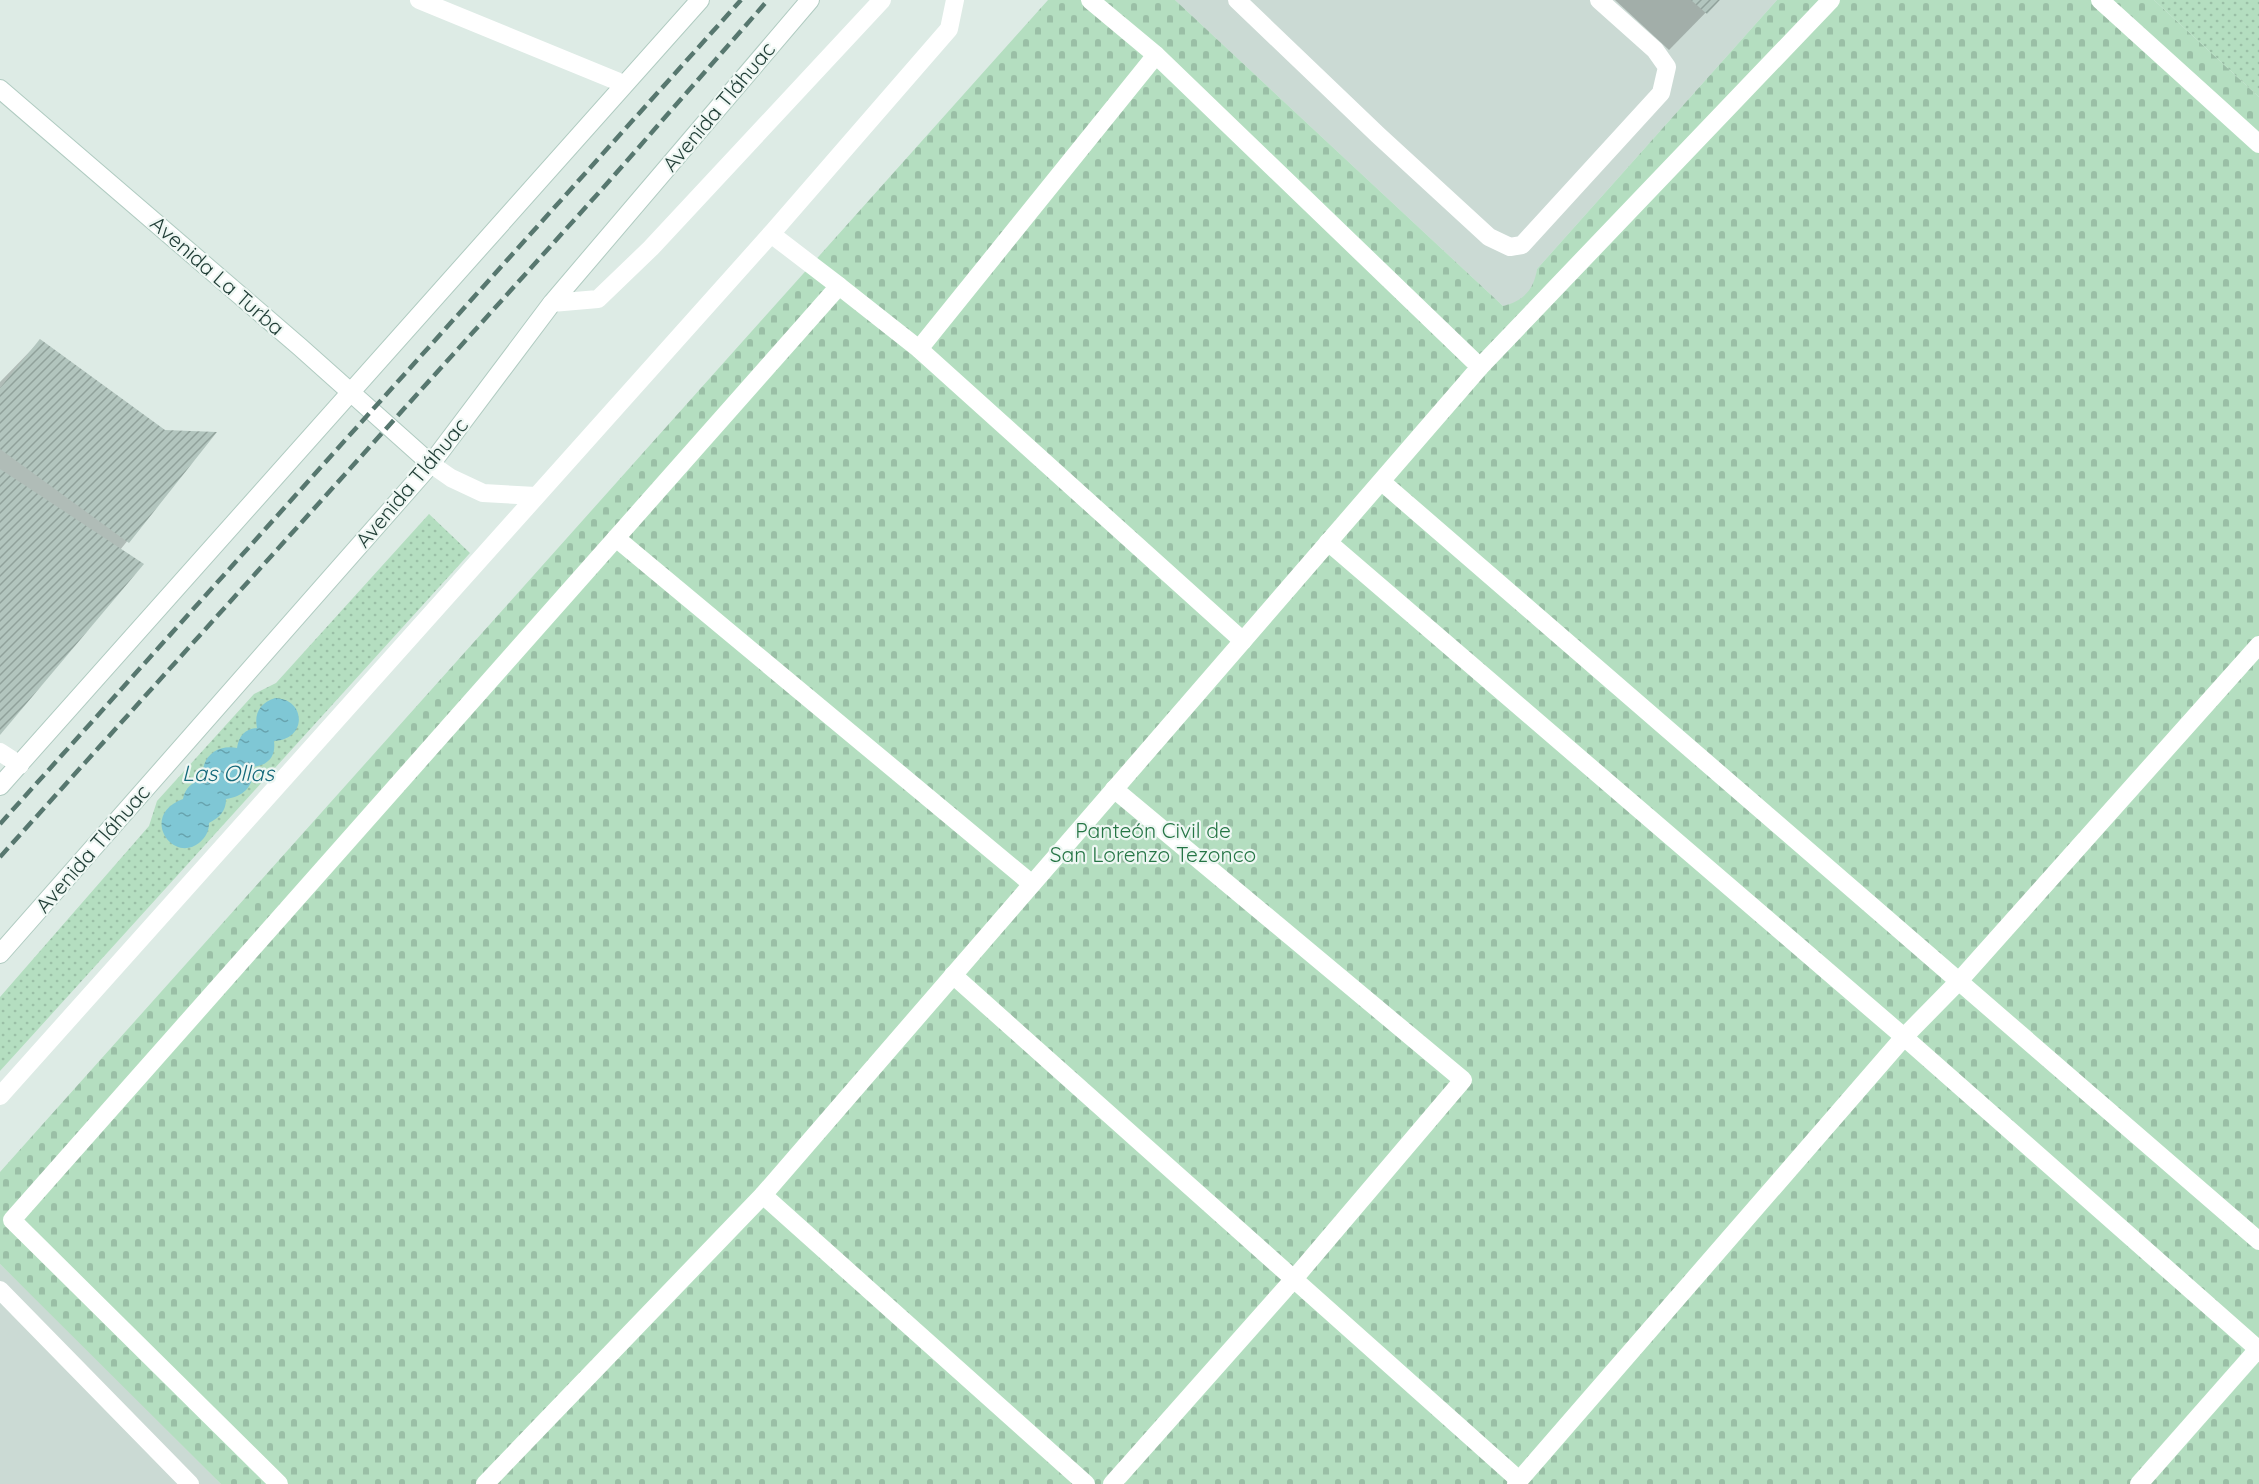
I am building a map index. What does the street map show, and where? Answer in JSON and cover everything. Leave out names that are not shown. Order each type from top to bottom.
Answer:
[{"type":"main road","points":[[418,0],[624,84]]},
{"type":"main road","points":[[0,786],[700,0]]},
{"type":"main road","name":"Avenida Tláhuac","points":[[0,954],[431,464],[552,303],[810,0]]},
{"type":"main road","points":[[552,303],[598,299],[651,248],[882,0]]},
{"type":"main road","points":[[0,1096],[771,234],[949,29],[955,0]]},
{"type":"main road","points":[[1090,0],[1156,55],[1480,367]]},
{"type":"main road","points":[[1237,0],[1377,135],[1489,237],[1510,247],[1522,245],[1661,93],[1667,67],[1655,50],[1599,0]]},
{"type":"main road","points":[[485,1484],[763,1195],[1480,367],[1831,0]]},
{"type":"main road","points":[[2100,0],[2259,144]]},
{"type":"main road","points":[[919,349],[1156,55]]},
{"type":"main road","name":"Avenida La Turba","points":[[0,89],[351,392],[431,464],[451,478],[483,493],[536,496]]},
{"type":"main road","points":[[771,234],[919,349],[1243,640]]},
{"type":"main road","points":[[279,1484],[12,1220],[839,286]]},
{"type":"main road","points":[[1382,482],[2259,1241]]},
{"type":"main road","points":[[616,538],[1032,884]]},
{"type":"main road","points":[[1328,542],[1904,1037],[2259,1349],[2139,1484]]},
{"type":"main road","points":[[953,975],[1517,1482],[1904,1037],[1959,981],[2259,645]]},
{"type":"main road","points":[[0,752],[20,765]]},
{"type":"main road","points":[[1112,1484],[1293,1280],[1463,1080],[1114,789]]},
{"type":"main road","points":[[763,1195],[1086,1484]]},
{"type":"main road","points":[[0,1290],[190,1484]]},
{"type":"shaded area","points":[[1175,0],[1777,0],[1537,269],[1536,280],[1529,292],[1517,303],[1503,306]]},
{"type":"shaded area","points":[[0,1264],[83,1345],[221,1484],[0,1484]]},
{"type":"green space","name":"Panteón Civil de San Lorenzo Tezonco","points":[[1048,0],[1175,0],[1503,306],[1526,294],[1533,283],[1537,269],[1777,0],[2154,0],[2259,97],[2259,1484],[221,1484],[0,1264],[0,1172]]},
{"type":"green space","points":[[2154,0],[2259,0],[2259,97]]},
{"type":"green space","points":[[429,514],[470,553],[0,1071],[0,997],[149,826],[157,801],[254,694],[276,683]]},
{"type":"water","name":"Las Ollas","points":[[275,698],[293,705],[297,712],[299,720],[293,734],[285,739],[274,741],[274,751],[270,759],[253,767],[250,785],[238,796],[226,799],[224,810],[209,823],[207,834],[199,843],[189,848],[170,843],[164,835],[162,825],[163,816],[170,806],[183,799],[190,786],[203,779],[204,765],[211,754],[222,748],[237,748],[243,734],[257,728],[256,718],[259,709]]},
{"type":"building","points":[[1691,0],[1720,0],[1707,14]]},
{"type":"building","points":[[40,339],[165,430],[217,432],[129,543],[0,449],[0,388]]},
{"type":"building","points":[[0,469],[144,564],[0,735]]},
{"type":"railway","points":[[0,824],[741,0]]},
{"type":"railway","points":[[0,857],[603,188],[768,0]]}]
